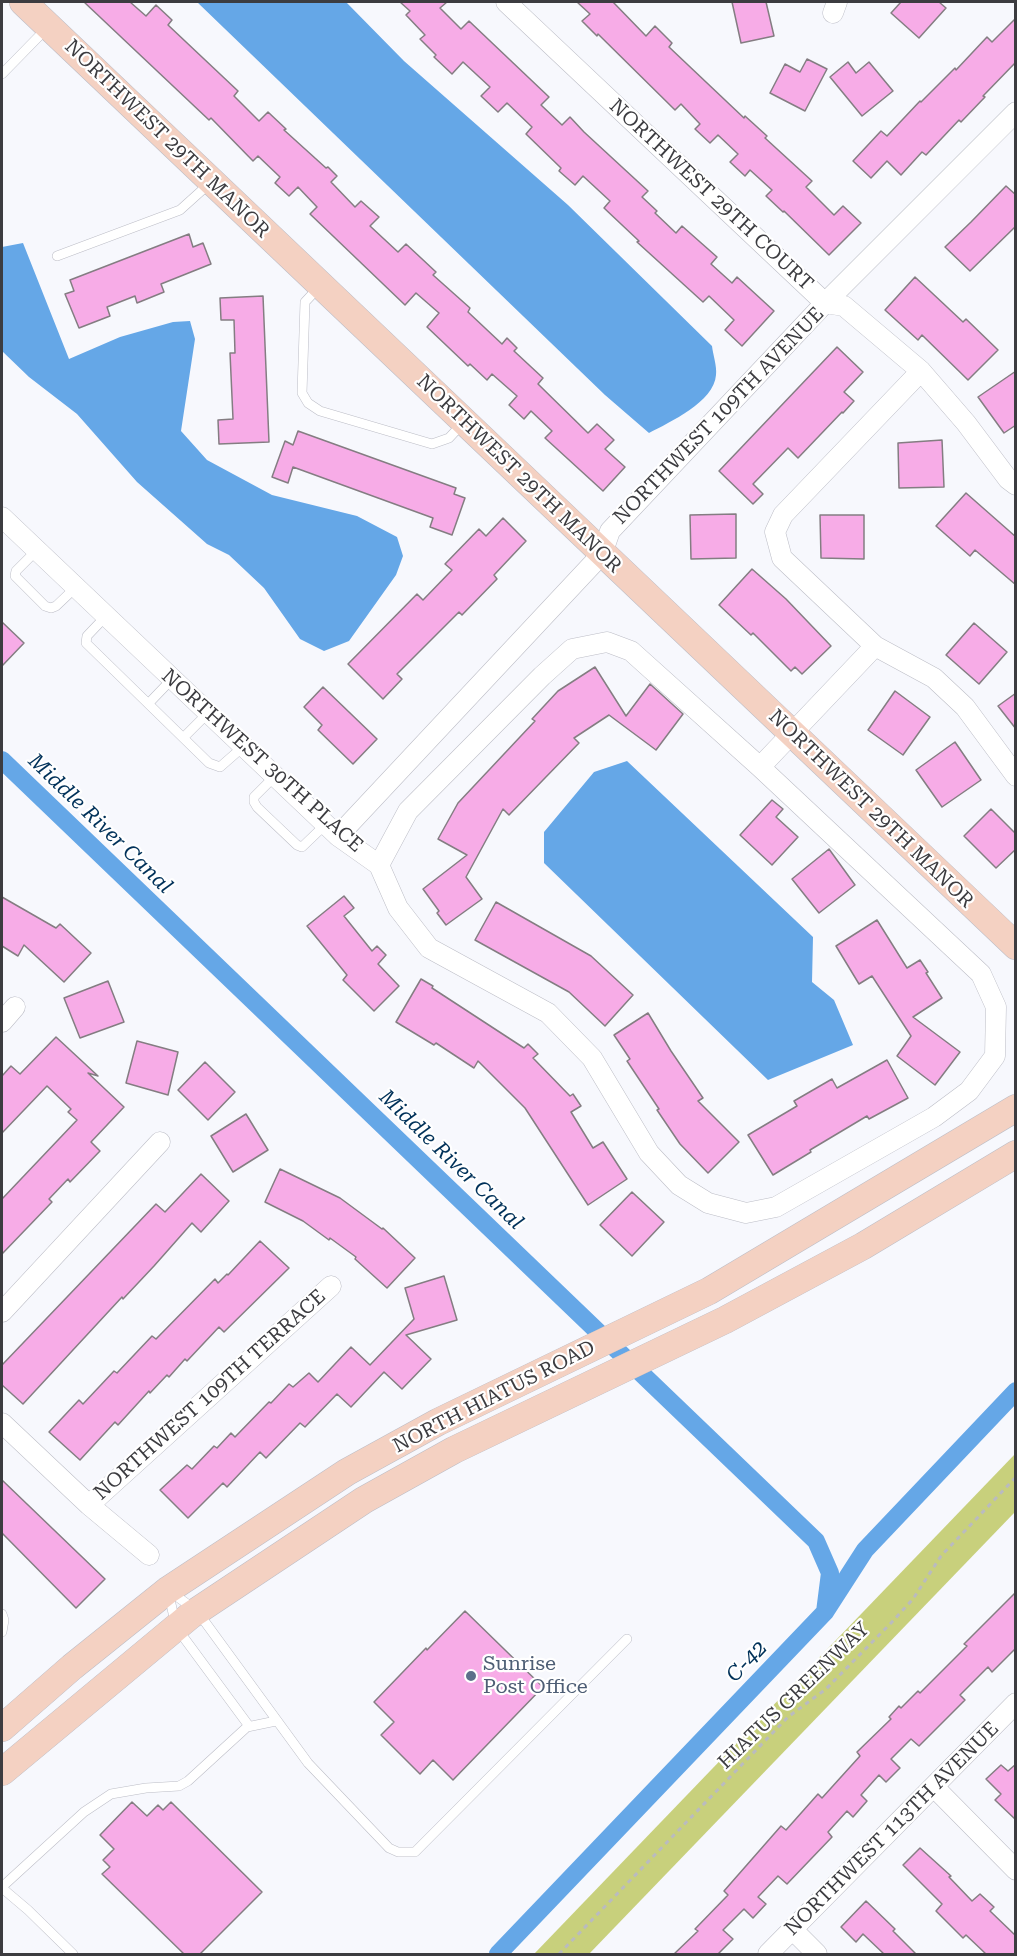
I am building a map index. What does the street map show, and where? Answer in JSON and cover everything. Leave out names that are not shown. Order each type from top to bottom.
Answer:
[{"type":"main road","name":"NORTHWEST 29TH MANOR","points":[[23,2],[1016,946]]},
{"type":"main road","name":"NORTH HIATUS ROAD","points":[[2,1728],[72,1667],[168,1590],[347,1472],[438,1422],[709,1291],[1016,1108]]},
{"type":"main road","name":"NORTH HIATUS ROAD","points":[[2,1772],[187,1619],[364,1500],[454,1450],[725,1320],[863,1246],[1016,1154]]},
{"type":"street","name":"NORTHWEST 29TH COURT","points":[[506,2],[825,303],[844,306],[921,371],[966,423],[1008,479],[1016,485]]},
{"type":"street","name":"NORTHWEST 109TH AVENUE","points":[[332,830],[602,554],[610,531],[825,303],[1016,112]]},
{"type":"street","points":[[921,371],[783,515],[775,532],[782,558],[875,646],[934,678],[965,707],[1016,776]]},
{"type":"street","name":"NORTHWEST 30TH PLACE","points":[[2,519],[76,586],[332,830],[379,865],[398,908],[429,948],[548,1013],[592,1058],[649,1153],[679,1185],[708,1203],[746,1213],[776,1207],[934,1117],[969,1091],[995,1056],[996,1007],[981,974],[760,767]]},
{"type":"street","points":[[379,865],[408,811],[542,676],[572,649],[607,642],[631,651],[760,767],[875,646]]},
{"type":"street","points":[[2,1022],[15,1007]]},
{"type":"street","points":[[2,1312],[160,1142]]},
{"type":"street","name":"NORTHWEST 109TH TERRACE","points":[[89,1505],[331,1286]]},
{"type":"street","points":[[2,1423],[89,1505],[149,1555]]},
{"type":"street","name":"NORTHWEST 113TH AVENUE","points":[[768,1954],[1016,1703]]},
{"type":"street","points":[[934,1787],[1016,1870]]},
{"type":"street","points":[[793,1930],[817,1954]]},
{"type":"lane","points":[[2,75],[48,26]]},
{"type":"lane","points":[[57,256],[180,210],[211,182]]},
{"type":"lane","points":[[320,286],[305,302],[302,393],[308,403],[320,411],[432,444],[449,438],[464,422]]},
{"type":"lane","points":[[37,550],[16,571],[15,576],[45,606],[51,608],[56,606],[76,586]]},
{"type":"lane","points":[[106,616],[87,636],[86,643],[209,763],[217,767],[224,765],[244,746]]},
{"type":"lane","points":[[149,703],[172,679]]},
{"type":"lane","points":[[184,737],[208,713]]},
{"type":"lane","points":[[275,776],[254,797],[256,807],[302,847],[332,830]]},
{"type":"lane","points":[[168,1590],[249,1726]]},
{"type":"lane","points":[[168,1590],[187,1619],[276,1721],[308,1763],[390,1848],[398,1852],[415,1852],[627,1639]]},
{"type":"lane","points":[[2,1614],[4,1620],[2,1632]]},
{"type":"lane","points":[[73,1954],[2,1888],[84,1812],[111,1794],[179,1786],[188,1781],[249,1726],[276,1721]]},
{"type":"path","name":"HIATUS GREENWAY","points":[[559,1954],[788,1718],[826,1689],[891,1623],[913,1599],[941,1556],[1016,1477]]},
{"type":"green space","points":[[1015,1454],[1015,1512],[589,1954],[534,1954]]},
{"type":"water","points":[[197,2],[346,2],[404,61],[568,205],[712,346],[716,375],[708,394],[690,410],[649,433],[605,395]]},
{"type":"water","points":[[23,243],[69,359],[120,337],[173,322],[190,321],[195,339],[181,431],[207,460],[272,495],[357,516],[397,537],[403,556],[396,575],[349,641],[324,651],[300,639],[264,588],[229,555],[207,544],[137,482],[77,414],[29,377],[2,351],[2,247]]},
{"type":"water","points":[[627,761],[813,937],[812,982],[834,1000],[853,1045],[768,1080],[544,863],[544,832],[594,772]]},
{"type":"building","points":[[84,2],[130,2],[146,16],[156,5],[172,20],[168,25],[238,91],[234,96],[259,121],[268,112],[286,129],[284,130],[337,176],[331,182],[355,207],[361,201],[379,217],[370,226],[398,252],[406,244],[436,272],[433,275],[470,308],[468,312],[502,344],[507,338],[517,348],[514,351],[543,378],[538,384],[588,433],[597,424],[614,440],[605,449],[625,467],[603,491],[545,438],[552,431],[531,411],[524,419],[509,405],[517,396],[492,374],[487,380],[470,364],[468,366],[427,327],[439,313],[416,293],[405,305],[310,214],[317,207],[298,187],[289,196],[275,183],[280,177],[258,156],[253,161],[211,118],[209,120]]},
{"type":"building","points":[[400,2],[447,2],[440,8],[461,29],[469,21],[549,97],[541,105],[562,125],[570,117],[648,191],[642,197],[676,233],[682,226],[717,257],[711,264],[732,283],[737,277],[774,311],[742,346],[725,330],[734,320],[709,296],[703,302],[637,242],[639,241],[604,208],[610,201],[583,176],[575,185],[559,171],[561,168],[526,134],[532,127],[507,103],[498,112],[481,96],[490,87],[463,62],[452,74],[434,57],[436,55],[420,39],[425,35],[406,15],[410,11]]},
{"type":"building","points":[[577,2],[613,2],[646,36],[655,26],[672,43],[669,47],[744,118],[745,116],[767,136],[765,138],[812,181],[806,187],[834,215],[843,206],[861,223],[829,255],[766,196],[772,190],[750,170],[745,176],[730,162],[738,154],[718,135],[710,143],[695,129],[700,124],[681,104],[675,110],[582,21],[590,14]]},
{"type":"building","points":[[732,2],[766,2],[774,36],[741,43]]},
{"type":"building","points":[[901,2],[939,2],[946,8],[919,38],[891,13]]},
{"type":"building","points":[[1016,18],[1016,62],[961,122],[959,120],[926,155],[922,152],[901,175],[887,161],[871,178],[853,161],[881,131],[887,136],[987,37],[992,42]]},
{"type":"building","points":[[807,59],[827,69],[805,111],[770,93],[785,64],[800,72]]},
{"type":"building","points":[[848,62],[856,73],[869,62],[893,91],[862,116],[830,77]]},
{"type":"building","points":[[1006,186],[1016,195],[1016,226],[970,271],[945,247]]},
{"type":"building","points":[[189,234],[193,247],[203,243],[211,264],[161,284],[164,292],[137,303],[135,296],[107,307],[110,316],[79,328],[65,294],[74,291],[70,280]]},
{"type":"building","points":[[915,277],[963,322],[966,319],[998,350],[968,380],[922,335],[918,340],[885,310]]},
{"type":"building","points":[[263,296],[269,442],[219,444],[218,420],[233,419],[230,353],[235,353],[234,320],[221,320],[220,298]]},
{"type":"building","points":[[837,347],[863,372],[844,392],[854,401],[798,458],[788,448],[753,484],[763,494],[753,504],[719,471]]},
{"type":"building","points":[[1016,371],[1016,425],[1004,433],[978,397]]},
{"type":"building","points":[[298,431],[456,488],[454,494],[465,498],[452,535],[430,527],[433,518],[293,467],[288,483],[272,477],[285,441],[293,445]]},
{"type":"building","points":[[942,440],[944,487],[899,488],[898,443]]},
{"type":"building","points":[[966,493],[1016,537],[1016,585],[975,550],[970,556],[936,526]]},
{"type":"building","points":[[736,514],[736,558],[691,559],[690,515]]},
{"type":"building","points":[[820,515],[864,515],[864,559],[821,558]]},
{"type":"building","points":[[503,518],[526,541],[494,575],[497,579],[462,615],[459,612],[397,674],[402,679],[383,699],[348,664],[417,594],[423,600],[452,570],[445,564],[479,529],[486,536]]},
{"type":"building","points":[[752,569],[786,599],[831,646],[802,674],[795,667],[791,671],[753,633],[751,635],[719,605]]},
{"type":"building","points":[[2,622],[24,643],[2,666]]},
{"type":"building","points":[[974,623],[1007,652],[979,684],[946,655]]},
{"type":"building","points":[[595,667],[626,716],[650,684],[683,714],[656,750],[609,715],[574,738],[579,743],[509,815],[503,809],[466,877],[482,899],[446,925],[423,889],[467,855],[438,839],[458,803],[535,721],[532,719],[558,691]]},
{"type":"building","points":[[323,687],[377,739],[353,764],[318,730],[322,725],[304,707]]},
{"type":"building","points":[[895,691],[930,717],[903,755],[868,730]]},
{"type":"building","points":[[1016,693],[1016,729],[998,706]]},
{"type":"building","points":[[955,742],[981,780],[942,807],[916,770]]},
{"type":"building","points":[[772,800],[783,809],[776,817],[798,837],[772,865],[740,835]]},
{"type":"building","points":[[991,809],[1016,834],[1016,849],[996,868],[964,836]]},
{"type":"building","points":[[829,849],[855,885],[819,913],[792,879]]},
{"type":"building","points":[[344,896],[354,908],[344,916],[372,951],[377,946],[386,955],[378,964],[399,986],[374,1011],[343,980],[347,975],[307,926]]},
{"type":"building","points":[[2,897],[56,928],[60,924],[91,953],[64,982],[24,945],[18,956],[2,946]]},
{"type":"building","points":[[496,902],[591,956],[633,995],[605,1026],[569,992],[475,940]]},
{"type":"building","points":[[877,920],[907,968],[920,960],[942,998],[913,1017],[960,1052],[935,1085],[897,1056],[911,1036],[872,976],[859,984],[836,946]]},
{"type":"building","points":[[421,979],[524,1048],[528,1044],[538,1054],[533,1058],[570,1096],[573,1094],[581,1106],[571,1112],[593,1148],[603,1142],[627,1179],[588,1205],[525,1108],[478,1061],[474,1068],[436,1043],[434,1045],[396,1022]]},
{"type":"building","points":[[108,981],[124,1022],[80,1038],[64,998]]},
{"type":"building","points":[[648,1013],[703,1098],[698,1101],[739,1142],[708,1173],[680,1144],[627,1061],[630,1059],[614,1035]]},
{"type":"building","points":[[56,1037],[98,1076],[88,1073],[124,1107],[91,1142],[100,1151],[70,1182],[68,1179],[49,1199],[52,1202],[2,1254],[2,1199],[77,1120],[68,1112],[71,1109],[47,1086],[2,1133],[2,1076],[11,1066],[20,1074]]},
{"type":"building","points":[[137,1041],[178,1052],[168,1095],[126,1083]]},
{"type":"building","points":[[887,1060],[908,1098],[869,1119],[867,1116],[773,1175],[748,1135],[797,1106],[794,1101],[832,1079],[837,1088]]},
{"type":"building","points":[[205,1062],[235,1092],[208,1120],[178,1090]]},
{"type":"building","points":[[246,1114],[268,1150],[233,1172],[211,1136]]},
{"type":"building","points":[[280,1169],[340,1198],[383,1228],[415,1258],[387,1288],[355,1259],[356,1257],[330,1238],[329,1240],[303,1221],[265,1202]]},
{"type":"building","points":[[201,1174],[229,1201],[201,1232],[192,1223],[23,1404],[2,1385],[2,1365],[156,1204],[165,1212]]},
{"type":"building","points":[[632,1192],[664,1222],[632,1256],[600,1225]]},
{"type":"building","points":[[260,1241],[289,1268],[224,1332],[219,1327],[187,1361],[185,1359],[169,1377],[167,1375],[150,1393],[149,1391],[118,1425],[115,1422],[80,1460],[49,1432],[79,1400],[83,1404],[114,1371],[117,1373],[152,1336],[156,1339],[215,1279],[218,1283],[228,1275]]},
{"type":"building","points":[[444,1276],[457,1320],[406,1335],[431,1359],[402,1389],[384,1372],[351,1407],[337,1394],[305,1427],[300,1423],[266,1458],[260,1452],[227,1487],[223,1483],[188,1518],[160,1490],[187,1465],[192,1469],[214,1446],[217,1448],[231,1433],[235,1437],[289,1384],[293,1387],[309,1373],[318,1382],[351,1347],[370,1365],[414,1319],[405,1288]]},
{"type":"building","points":[[2,1480],[105,1579],[76,1608],[2,1533]]},
{"type":"building","points":[[1016,1592],[1016,1648],[992,1672],[988,1667],[960,1695],[965,1700],[919,1746],[911,1739],[891,1759],[900,1768],[886,1782],[879,1775],[861,1795],[867,1801],[853,1817],[847,1811],[828,1832],[832,1837],[787,1884],[778,1876],[758,1897],[766,1904],[753,1918],[744,1909],[723,1930],[733,1939],[718,1954],[674,1954],[698,1931],[695,1929],[728,1895],[724,1891],[781,1826],[786,1830],[818,1794],[822,1798],[860,1756],[857,1752],[891,1719],[889,1717],[899,1706],[901,1708],[918,1691],[920,1693],[967,1646],[964,1644]]},
{"type":"building","points":[[465,1611],[543,1687],[453,1780],[433,1760],[420,1774],[381,1735],[394,1722],[374,1702]]},
{"type":"building","points":[[1016,1764],[1016,1820],[995,1800],[1001,1794],[986,1779],[1001,1765],[1008,1771]]},
{"type":"building","points":[[132,1802],[147,1816],[158,1805],[163,1810],[171,1802],[262,1892],[200,1954],[184,1954],[102,1874],[110,1867],[103,1860],[114,1849],[100,1835]]},
{"type":"building","points":[[920,1848],[951,1876],[949,1877],[972,1901],[980,1894],[994,1907],[990,1911],[1016,1936],[1016,1954],[986,1954],[966,1935],[963,1938],[936,1911],[942,1904],[903,1865]]},
{"type":"building","points":[[866,1901],[895,1929],[893,1931],[916,1954],[884,1954],[863,1934],[856,1942],[841,1927]]},
{"type":"waterway","name":"Middle River Canal","points":[[2,760],[816,1541],[830,1573],[825,1612]]},
{"type":"waterway","name":"C-42","points":[[498,1954],[825,1612],[865,1550],[1016,1391]]},
{"type":"place","name":"Sunrise Post Office","points":[[471,1676]]}]
